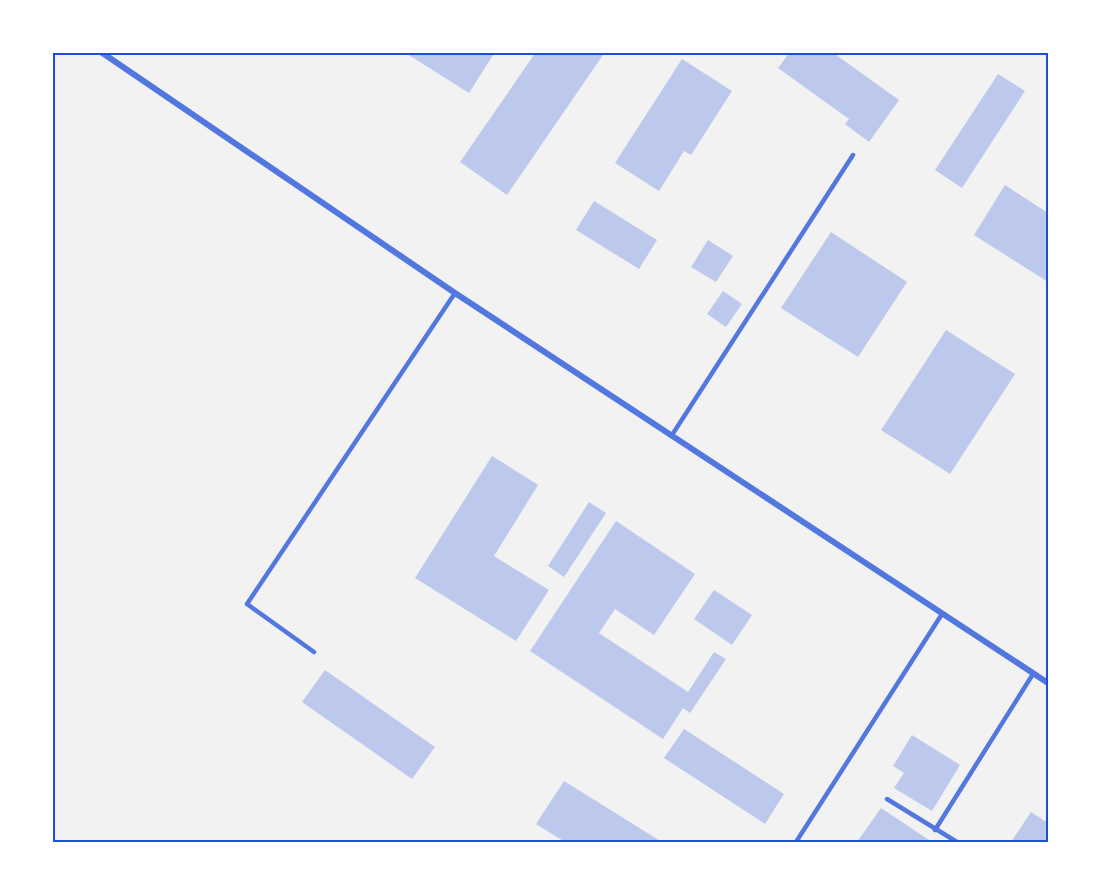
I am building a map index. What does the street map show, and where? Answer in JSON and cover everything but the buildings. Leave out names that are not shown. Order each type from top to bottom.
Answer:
[{"type":"street","points":[[101,52],[455,293],[1048,684]]},
{"type":"lane","points":[[672,435],[853,155]]},
{"type":"lane","points":[[314,652],[247,604],[455,293]]},
{"type":"lane","points":[[795,843],[942,614]]},
{"type":"lane","points":[[935,830],[1033,674]]},
{"type":"lane","points":[[887,798],[957,843]]}]
